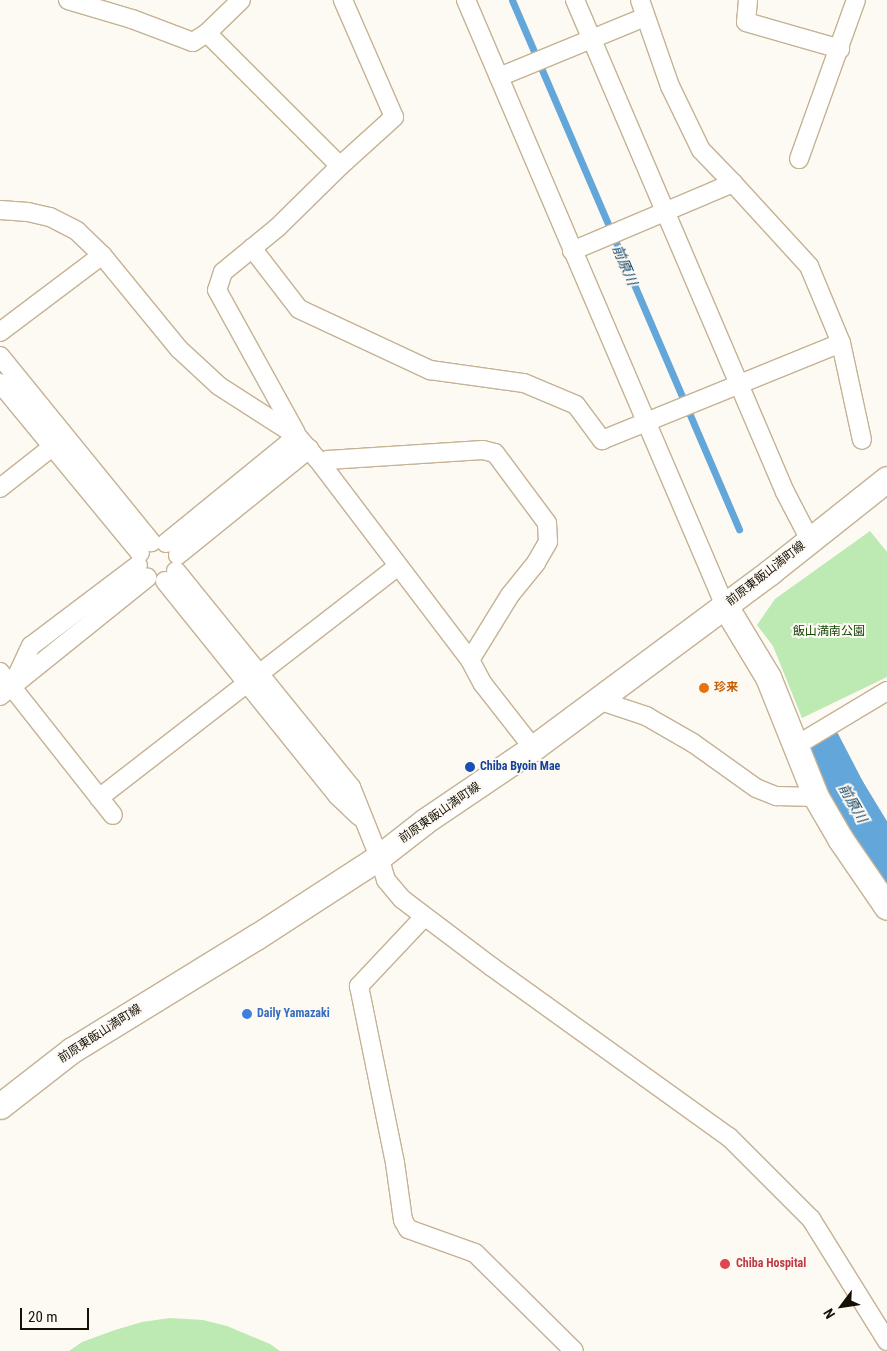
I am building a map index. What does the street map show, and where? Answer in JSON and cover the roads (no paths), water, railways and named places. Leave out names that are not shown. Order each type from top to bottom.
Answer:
[{"type":"street","points":[[68,0],[132,19],[193,42],[207,33],[241,0]]},
{"type":"street","points":[[343,0],[394,117],[252,248],[223,272],[217,290],[297,436],[322,465],[470,660],[483,684],[534,748]]},
{"type":"street","points":[[466,0],[725,606],[768,677],[797,745],[816,797],[887,907]]},
{"type":"street","points":[[575,0],[738,384],[785,492],[810,540]]},
{"type":"street","points":[[640,0],[670,86],[701,150],[733,182],[809,266],[840,342],[862,440]]},
{"type":"street","points":[[748,0],[746,22],[840,49]]},
{"type":"street","points":[[799,159],[856,0]]},
{"type":"street","points":[[499,77],[645,17]]},
{"type":"street","points":[[207,33],[340,166]]},
{"type":"street","points":[[572,251],[733,182]]},
{"type":"street","points":[[0,210],[28,212],[50,217],[77,230],[102,255],[179,349],[219,386],[297,436]]},
{"type":"street","points":[[252,248],[299,309],[430,370],[524,383],[576,405],[602,440],[840,342]]},
{"type":"street","points":[[0,332],[102,255]]},
{"type":"street","points":[[0,356],[67,436],[246,684],[338,796],[364,820]]},
{"type":"street","points":[[0,383],[52,448],[260,673],[351,787],[379,857],[386,880],[402,899],[729,1137],[811,1219],[887,1341]]},
{"type":"street","points":[[0,488],[67,436]]},
{"type":"street","points":[[6,691],[158,561],[297,436]]},
{"type":"street","points":[[158,561],[309,449]]},
{"type":"street","points":[[322,465],[328,460],[482,450],[495,453],[547,522],[548,542],[536,564],[510,595],[470,660]]},
{"type":"street","name":"前原東飯山満町線","points":[[0,1106],[72,1050],[256,937],[379,857],[425,822],[534,748],[725,606],[887,479]]},
{"type":"street","points":[[99,798],[398,566]]},
{"type":"street","points":[[0,672],[6,691],[113,815]]},
{"type":"street","points":[[797,745],[887,691]]},
{"type":"street","points":[[598,700],[646,716],[693,743],[756,788],[776,796],[816,797]]},
{"type":"street","points":[[424,916],[359,986],[395,1163],[403,1220],[408,1229],[475,1253],[574,1351]]},
{"type":"waterway","name":"前原川","points":[[512,0],[739,529]]},
{"type":"waterway","name":"前原川","points":[[820,744],[845,792],[887,861]]},
{"type":"place","name":"珍来","points":[[704,688]]},
{"type":"place","name":"Chiba Byoin Mae","points":[[470,767]]},
{"type":"place","name":"Daily Yamazaki","points":[[247,1014]]},
{"type":"place","name":"Chiba Hospital","points":[[725,1264]]},
{"type":"park label","name":"飯山満南公園","points":[[829,632]]}]
